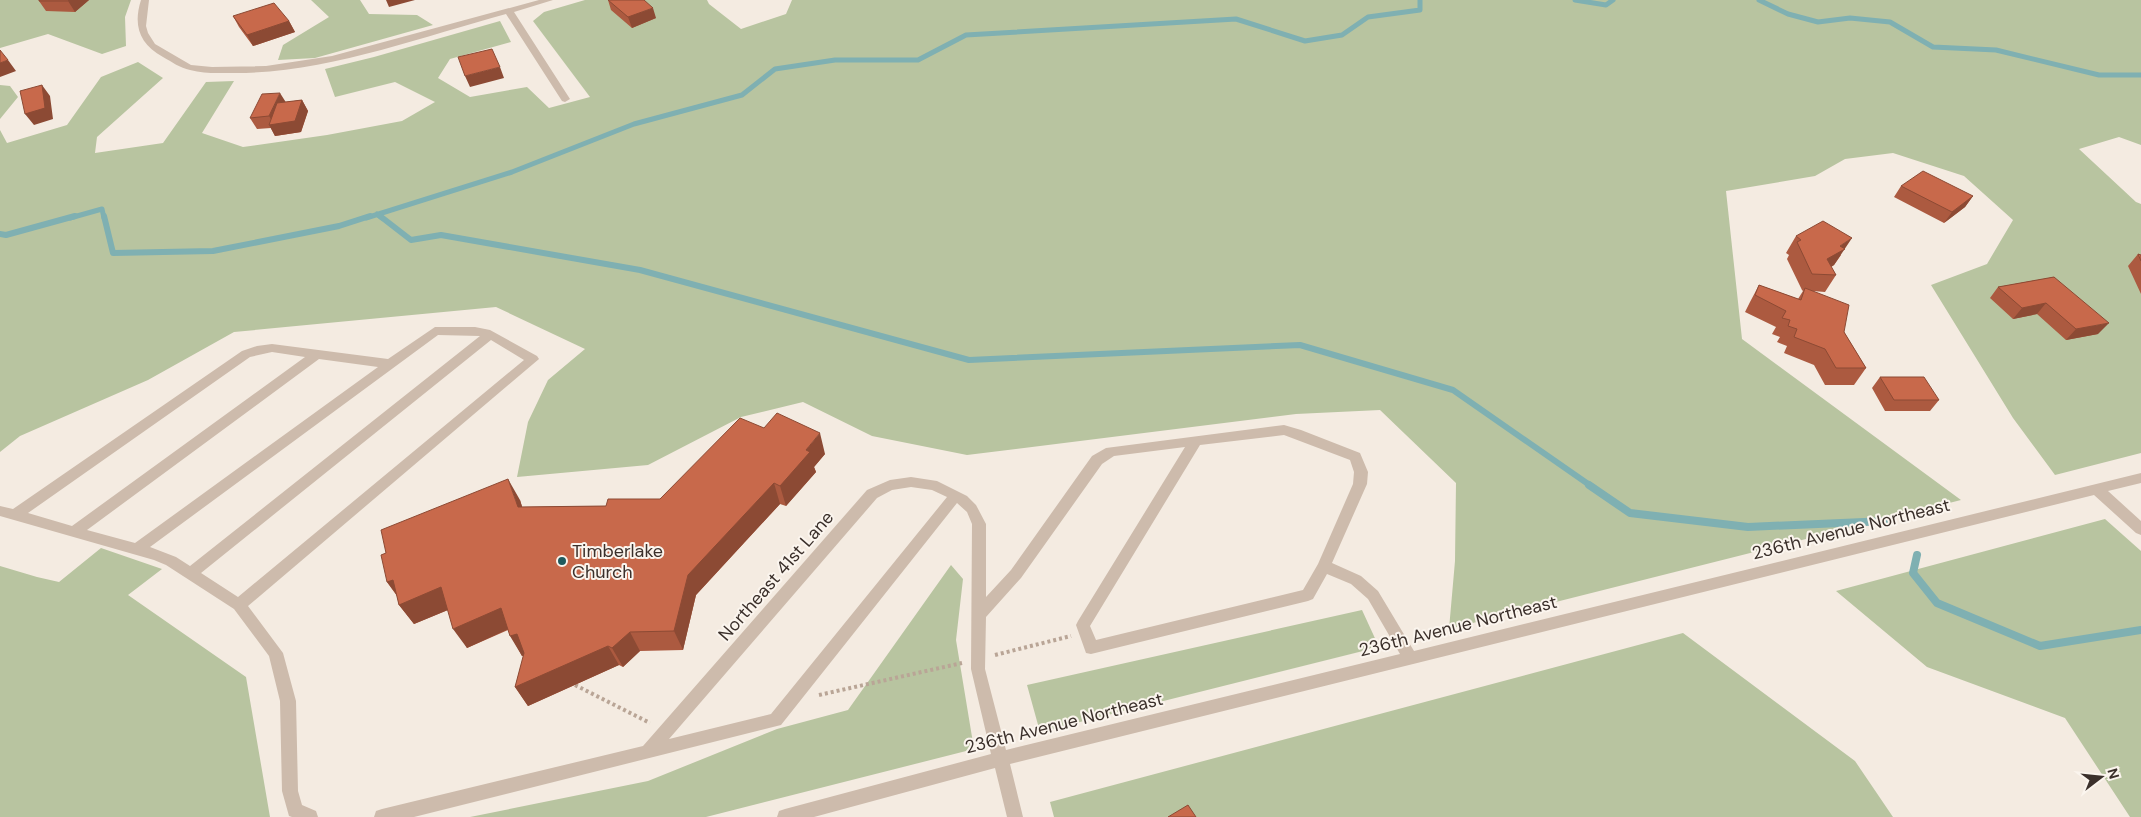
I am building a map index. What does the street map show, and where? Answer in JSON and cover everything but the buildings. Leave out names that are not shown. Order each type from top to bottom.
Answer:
[{"type":"street","points":[[145,0],[140,16],[145,36],[154,50],[188,67],[211,70],[252,71],[316,62],[549,0]]},
{"type":"street","points":[[509,12],[565,99]]},
{"type":"street","points":[[137,549],[435,331],[475,331],[490,334],[533,359],[239,606]]},
{"type":"street","points":[[190,574],[490,334]]},
{"type":"street","points":[[15,515],[246,354],[266,348],[389,364]]},
{"type":"street","points":[[75,531],[317,354]]},
{"type":"street","points":[[978,616],[1016,574],[1097,460],[1111,451],[1196,440],[1284,430],[1355,457],[1361,472],[1360,484],[1324,566],[1308,595],[1091,648],[1083,625],[1196,440]]},
{"type":"street","name":"236th Avenue Northeast","points":[[785,817],[1000,759],[2141,478]]},
{"type":"street","name":"Northeast 41st Lane","points":[[648,752],[872,494],[890,485],[911,482],[938,486],[956,495],[971,508],[979,524],[978,669],[1015,817]]},
{"type":"street","points":[[2097,489],[2141,529]]},
{"type":"street","points":[[382,817],[776,720],[956,495]]},
{"type":"street","points":[[0,511],[164,558],[239,606],[276,653],[288,700],[290,791],[296,810],[310,817]]},
{"type":"street","points":[[1324,566],[1356,580],[1373,594],[1410,658]]},
{"type":"path","points":[[817,696],[1086,632]]},
{"type":"path","points":[[574,685],[646,722],[670,727]]},
{"type":"green space","points":[[0,0],[131,0],[125,17],[126,46],[102,54],[48,34],[0,48]]},
{"type":"green space","points":[[311,0],[360,0],[369,14],[417,15],[433,25],[315,58],[278,60],[283,45],[329,17]]},
{"type":"green space","points":[[585,0],[707,0],[709,4],[741,29],[786,14],[792,0],[2141,0],[2141,145],[2119,137],[2079,149],[2136,202],[2141,204],[2141,453],[2055,475],[2013,418],[1931,285],[1987,264],[2013,220],[1964,176],[1893,153],[1845,159],[1815,176],[1726,191],[1742,339],[1961,500],[1449,629],[1455,561],[1456,483],[1380,410],[1296,414],[967,455],[872,436],[803,402],[741,417],[648,465],[517,477],[528,422],[548,380],[585,349],[496,307],[234,332],[148,380],[20,436],[0,452],[0,130],[7,143],[67,125],[101,77],[138,62],[163,78],[97,137],[95,153],[163,143],[206,82],[234,81],[202,133],[243,147],[327,135],[402,121],[435,102],[395,82],[335,97],[325,69],[500,21],[511,42],[450,59],[438,78],[470,97],[527,87],[549,108],[590,97],[533,21],[544,12]]},
{"type":"green space","points":[[0,85],[10,86],[18,97],[0,119]]},
{"type":"green space","points":[[2105,519],[2141,551],[2141,817],[2130,817],[2065,718],[1927,667],[1836,591]]},
{"type":"green space","points":[[101,548],[162,569],[128,595],[246,677],[270,817],[0,817],[0,566],[59,582]]},
{"type":"green space","points":[[951,565],[963,579],[956,640],[974,749],[706,817],[470,817],[648,781],[777,729],[848,710]]},
{"type":"green space","points":[[1362,610],[1379,647],[1040,732],[1027,685]]},
{"type":"green space","points":[[1683,633],[1855,761],[1893,817],[1054,817],[1050,802]]},
{"type":"waterway","points":[[377,214],[512,172],[634,124],[742,95],[775,69],[835,60],[918,60],[966,35],[1236,19],[1305,41],[1342,35],[1368,17],[1420,10],[1420,0]]},
{"type":"waterway","points":[[1575,0],[1606,5],[1613,0]]},
{"type":"waterway","points":[[1759,0],[1788,14],[1818,22],[1850,18],[1890,22],[1933,47],[1996,50],[2099,75],[2141,75]]},
{"type":"waterway","points":[[70,218],[102,209],[104,218]]},
{"type":"waterway","points":[[366,218],[377,214]]},
{"type":"waterway","points":[[377,214],[382,218]]},
{"type":"waterway","points":[[0,234],[6,235],[75,216]]},
{"type":"waterway","points":[[104,216],[113,253],[213,251],[339,226],[370,216]]},
{"type":"waterway","points":[[380,216],[411,240],[441,235],[640,270],[969,360],[1300,345],[1453,390],[1591,486]]},
{"type":"waterway","points":[[1589,485],[1630,513],[1748,527],[1887,521]]},
{"type":"waterway","points":[[1917,555],[1913,573],[1937,603],[2040,646],[2141,630]]},
{"type":"place","name":"Timberlake Church","points":[[562,561]]}]
